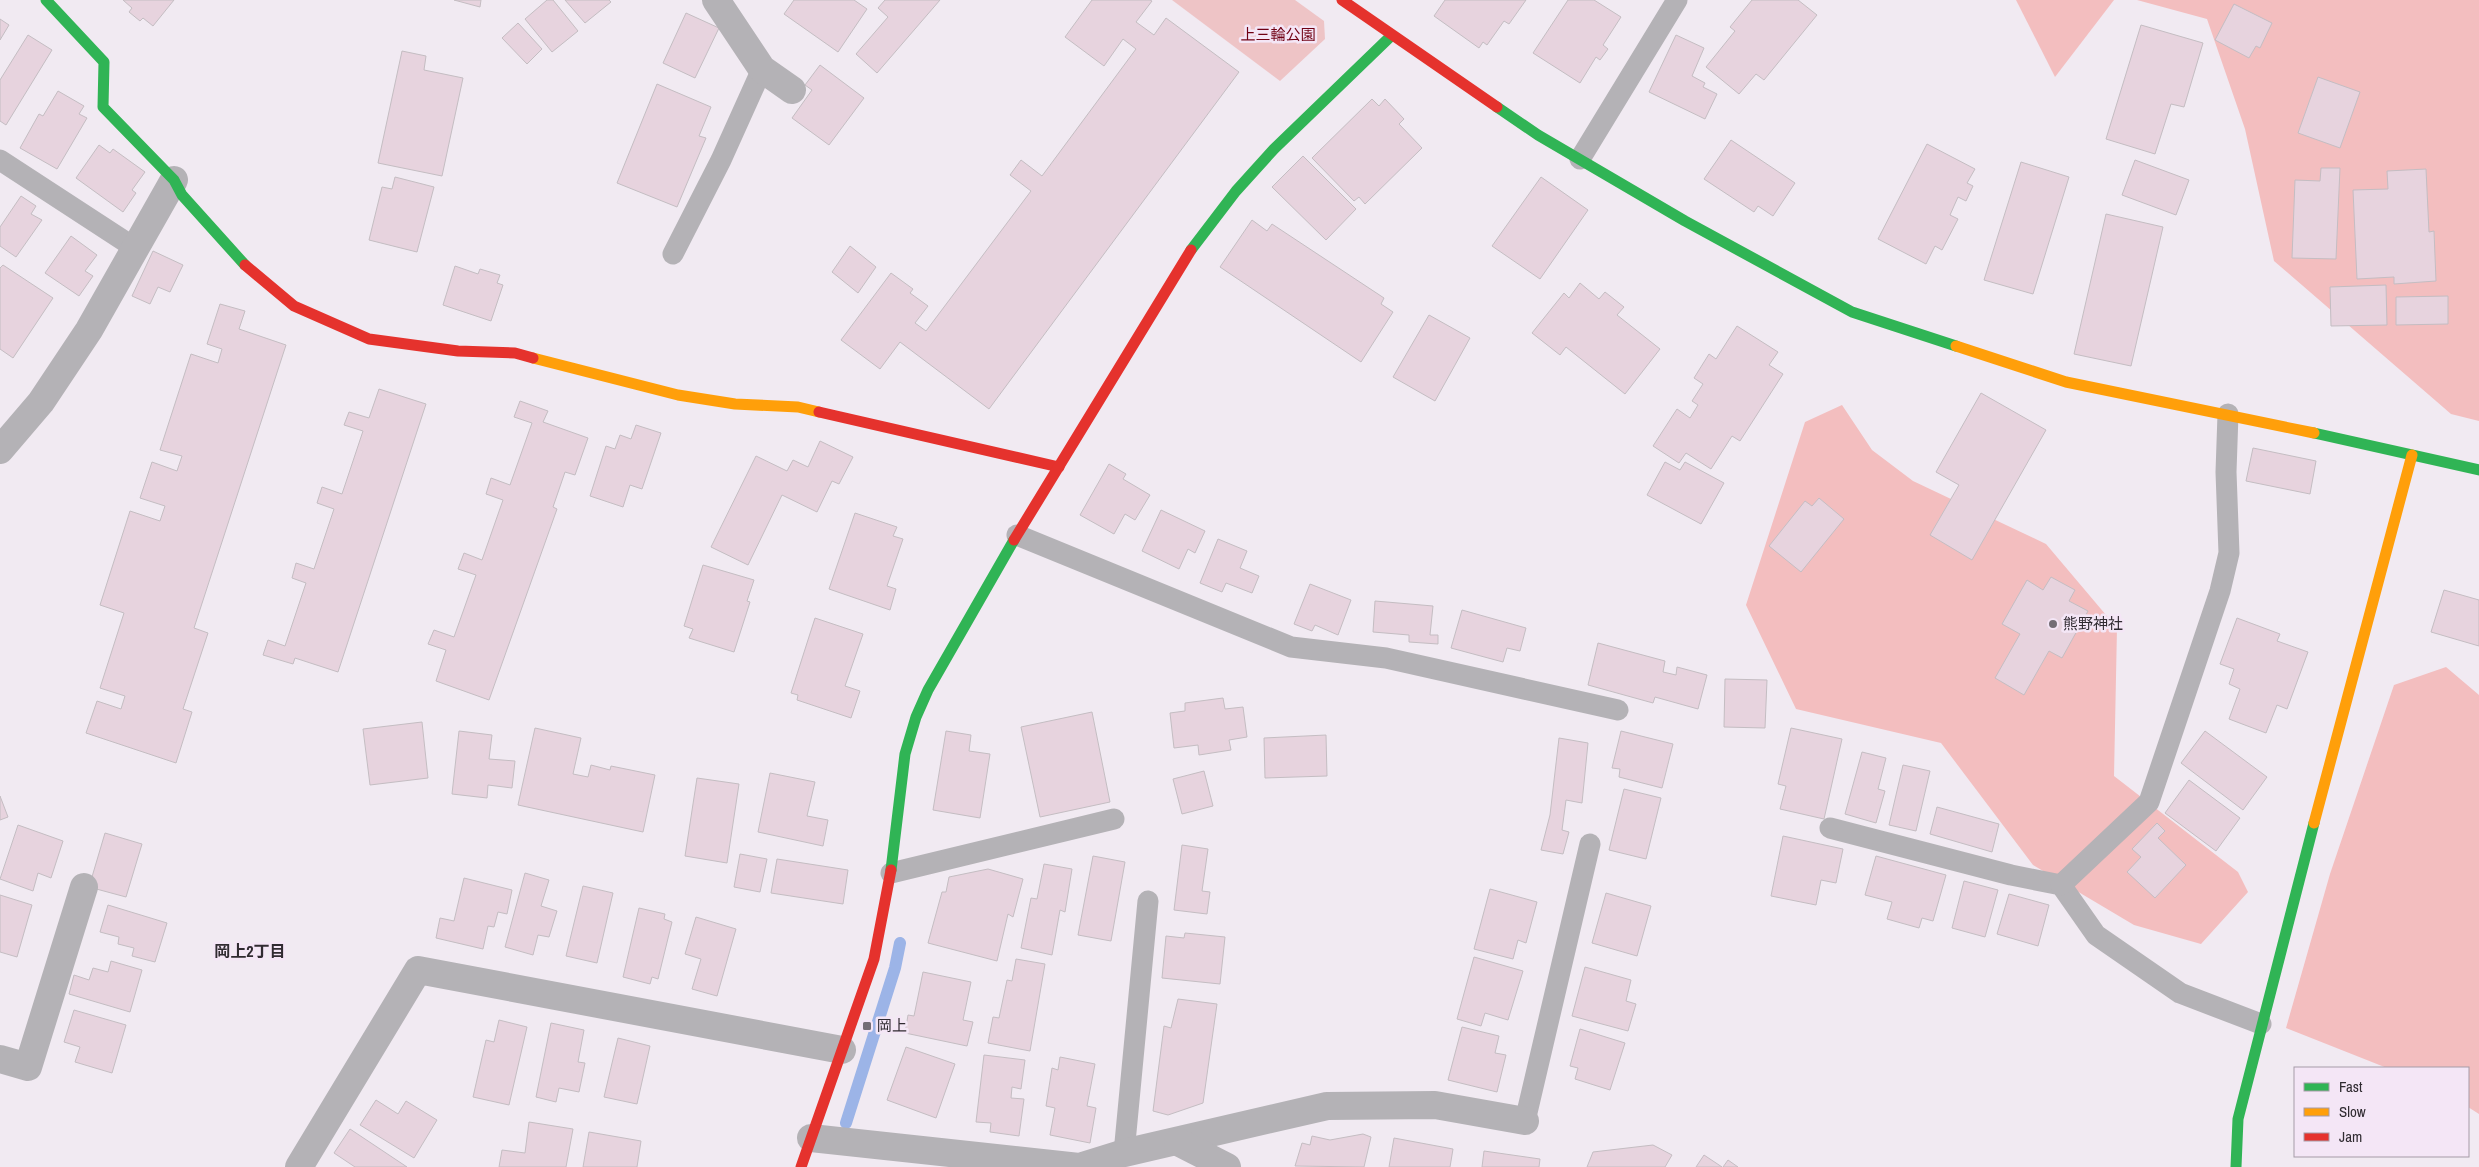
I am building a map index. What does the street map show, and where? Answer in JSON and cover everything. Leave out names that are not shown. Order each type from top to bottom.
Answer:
[{"type":"street","points":[[46,0],[104,62],[103,107],[174,180],[182,195],[236,256],[294,306],[369,339],[458,352],[515,353],[678,395],[735,404],[798,407],[1060,467]]},
{"type":"street","points":[[716,0],[762,69],[792,90]]},
{"type":"street","points":[[1342,0],[1391,36],[1538,135],[1685,220],[1852,312],[2066,382],[2228,414],[2479,470]]},
{"type":"street","points":[[801,1167],[874,959],[891,873],[905,754],[916,718],[928,690],[1017,535],[1188,254],[1236,192],[1274,149],[1391,36]]},
{"type":"street","points":[[0,450],[41,402],[78,346],[174,180]]},
{"type":"street","points":[[2236,1167],[2238,1119],[2261,1024],[2412,456]]},
{"type":"street","points":[[0,1059],[28,1067],[84,887]]},
{"type":"street","points":[[299,1167],[418,970],[842,1050]]},
{"type":"street","points":[[811,1138],[1079,1167],[1124,1153],[1327,1106],[1435,1105],[1525,1121]]},
{"type":"street","points":[[1178,1142],[1226,1167]]},
{"type":"lane","points":[[1580,159],[1677,0]]},
{"type":"lane","points":[[673,254],[721,160],[762,69]]},
{"type":"lane","points":[[0,160],[135,248]]},
{"type":"lane","points":[[2061,884],[2149,802],[2220,591],[2229,553],[2226,472],[2228,414]]},
{"type":"lane","points":[[1017,535],[1290,647],[1386,658],[1618,710]]},
{"type":"lane","points":[[891,873],[1114,818]]},
{"type":"lane","points":[[1830,828],[2011,875],[2061,884],[2096,934],[2104,940],[2180,993],[2261,1024]]},
{"type":"lane","points":[[1525,1121],[1590,844]]},
{"type":"lane","points":[[1124,1153],[1148,900]]},
{"type":"green space","name":"上三輪公園","points":[[1172,0],[1295,0],[1324,21],[1325,39],[1280,81]]},
{"type":"shaded area","points":[[2016,0],[2114,0],[2055,77]]},
{"type":"shaded area","points":[[2137,0],[2479,0],[2479,421],[2451,414],[2274,261],[2245,129],[2207,19]]},
{"type":"shaded area","points":[[1842,405],[1872,450],[1913,481],[2046,544],[2117,628],[2114,776],[2238,872],[2248,892],[2201,944],[2134,925],[2033,865],[1941,743],[1796,709],[1746,605],[1805,422]]},
{"type":"shaded area","points":[[2446,667],[2479,695],[2479,1114],[2469,1108],[2469,1067],[2384,1067],[2286,1028],[2330,874],[2394,685]]},
{"type":"building","points":[[123,0],[174,0],[153,26],[143,18],[140,21],[129,12],[132,8]]},
{"type":"building","points":[[454,0],[481,0],[480,7]]},
{"type":"building","points":[[547,0],[553,0],[578,31],[552,52],[525,19]]},
{"type":"building","points":[[565,0],[609,0],[611,2],[585,23]]},
{"type":"building","points":[[794,0],[854,0],[867,9],[838,52],[784,14]]},
{"type":"building","points":[[885,0],[940,0],[877,73],[856,54],[888,17],[878,8]]},
{"type":"building","points":[[1092,0],[1150,0],[1152,1],[1136,22],[1154,35],[1166,18],[1239,72],[989,409],[900,342],[880,369],[841,340],[891,273],[913,289],[910,293],[928,306],[915,323],[926,331],[1031,191],[1010,175],[1021,160],[1042,176],[1136,49],[1123,39],[1104,66],[1065,37]]},
{"type":"building","points":[[1445,0],[1526,0],[1509,24],[1504,21],[1487,45],[1483,42],[1479,48],[1434,16]]},
{"type":"building","points":[[1568,0],[1594,0],[1621,17],[1603,45],[1608,49],[1600,60],[1596,57],[1580,83],[1533,53]]},
{"type":"building","points":[[1752,0],[1798,0],[1817,15],[1764,80],[1756,74],[1739,94],[1706,67],[1735,31],[1730,27]]},
{"type":"building","points":[[2234,4],[2272,23],[2260,48],[2256,46],[2249,58],[2215,40]]},
{"type":"building","points":[[686,13],[719,28],[695,78],[663,63]]},
{"type":"building","points":[[0,19],[9,25],[0,40]]},
{"type":"building","points":[[518,23],[542,49],[527,64],[502,38]]},
{"type":"building","points":[[2141,25],[2203,43],[2184,107],[2171,104],[2155,154],[2106,139]]},
{"type":"building","points":[[28,35],[52,50],[6,125],[0,121],[0,80]]},
{"type":"building","points":[[1676,35],[1704,48],[1692,76],[1705,83],[1703,87],[1717,94],[1705,119],[1649,92]]},
{"type":"building","points":[[402,51],[426,56],[424,70],[463,78],[442,176],[378,163]]},
{"type":"building","points":[[820,65],[864,98],[829,145],[792,118],[812,90],[805,85]]},
{"type":"building","points":[[2318,77],[2360,92],[2340,148],[2298,133]]},
{"type":"building","points":[[657,84],[711,107],[699,136],[706,138],[677,207],[617,183]]},
{"type":"building","points":[[58,91],[84,106],[79,114],[87,118],[57,169],[20,148],[39,114],[43,116]]},
{"type":"building","points":[[1372,99],[1379,106],[1385,99],[1404,119],[1399,124],[1422,148],[1365,204],[1359,197],[1354,201],[1312,158]]},
{"type":"building","points":[[1731,140],[1795,183],[1773,216],[1758,206],[1754,212],[1704,179]]},
{"type":"building","points":[[1927,144],[1975,169],[1967,183],[1973,186],[1966,201],[1958,197],[1950,215],[1958,219],[1942,250],[1935,246],[1926,264],[1878,239]]},
{"type":"building","points":[[99,145],[110,153],[113,149],[145,172],[132,190],[136,193],[123,212],[76,178]]},
{"type":"building","points":[[1303,156],[1356,209],[1326,240],[1272,187]]},
{"type":"building","points":[[2135,160],[2189,180],[2176,215],[2122,195]]},
{"type":"building","points":[[2021,162],[2069,177],[2033,294],[1984,280]]},
{"type":"building","points":[[2321,168],[2340,168],[2336,259],[2292,258],[2295,180],[2320,181]]},
{"type":"building","points":[[2426,169],[2429,232],[2434,231],[2436,281],[2394,284],[2394,277],[2357,279],[2353,190],[2388,189],[2387,171]]},
{"type":"building","points":[[395,177],[434,187],[417,252],[369,240],[382,187],[392,189]]},
{"type":"building","points":[[1541,177],[1588,210],[1540,279],[1492,246]]},
{"type":"building","points":[[21,196],[36,206],[31,214],[42,220],[16,257],[0,246],[0,227]]},
{"type":"building","points":[[2106,214],[2163,227],[2131,366],[2074,354]]},
{"type":"building","points":[[1252,220],[1267,231],[1272,224],[1384,298],[1381,304],[1393,312],[1361,362],[1220,267]]},
{"type":"building","points":[[71,236],[97,255],[85,271],[93,276],[79,296],[45,273]]},
{"type":"building","points":[[850,246],[876,267],[858,293],[832,272]]},
{"type":"building","points":[[153,251],[183,265],[170,292],[158,287],[150,304],[132,296]]},
{"type":"building","points":[[3,265],[53,298],[13,358],[0,349],[0,268]]},
{"type":"building","points":[[455,266],[478,274],[480,269],[500,275],[497,283],[503,285],[491,321],[443,305]]},
{"type":"building","points":[[1580,283],[1599,299],[1605,292],[1624,307],[1617,315],[1660,349],[1625,394],[1566,347],[1560,355],[1532,333],[1564,293],[1569,298]]},
{"type":"building","points":[[2386,285],[2387,325],[2331,326],[2330,287]]},
{"type":"building","points":[[2448,296],[2448,324],[2396,325],[2396,297]]},
{"type":"building","points":[[220,304],[245,311],[239,329],[286,345],[194,628],[208,633],[183,709],[192,712],[176,763],[86,733],[97,701],[121,709],[125,696],[100,688],[124,613],[100,605],[130,511],[160,521],[165,506],[140,498],[152,462],[177,471],[182,456],[160,450],[191,354],[218,363],[222,349],[207,344]]},
{"type":"building","points":[[1429,315],[1470,338],[1435,401],[1393,377]]},
{"type":"building","points":[[1737,326],[1778,352],[1769,365],[1783,374],[1740,441],[1732,436],[1711,469],[1686,453],[1679,463],[1653,446],[1677,409],[1690,418],[1698,405],[1692,401],[1703,384],[1694,378],[1709,354],[1716,359]]},
{"type":"building","points":[[379,389],[426,404],[338,672],[295,658],[293,664],[263,655],[268,640],[285,646],[306,583],[292,578],[296,563],[314,569],[334,509],[317,503],[322,487],[342,494],[363,431],[344,425],[349,412],[369,418]]},
{"type":"building","points":[[1981,393],[2046,430],[1972,560],[1930,535],[1959,485],[1936,472]]},
{"type":"building","points":[[520,401],[548,411],[543,422],[588,438],[575,475],[565,472],[553,507],[557,509],[489,700],[436,681],[446,650],[428,644],[434,630],[454,637],[476,575],[458,569],[464,553],[482,560],[503,500],[486,494],[491,478],[510,485],[532,423],[514,417]]},
{"type":"building","points":[[636,425],[661,433],[642,489],[630,485],[623,507],[590,496],[606,446],[615,449],[620,435],[631,439]]},
{"type":"building","points":[[820,441],[853,457],[839,484],[832,481],[817,512],[782,495],[748,565],[711,547],[756,456],[787,471],[793,460],[808,467]]},
{"type":"building","points":[[2253,448],[2316,461],[2310,494],[2246,481]]},
{"type":"building","points":[[1665,462],[1680,470],[1685,462],[1724,483],[1701,524],[1647,495]]},
{"type":"building","points":[[1109,464],[1126,474],[1123,479],[1150,495],[1135,520],[1125,514],[1114,534],[1080,515]]},
{"type":"building","points":[[1819,498],[1844,519],[1801,572],[1769,546],[1805,501],[1812,506]]},
{"type":"building","points":[[1161,510],[1205,531],[1195,553],[1188,549],[1179,569],[1142,551]]},
{"type":"building","points":[[855,513],[897,527],[893,536],[903,539],[887,586],[896,589],[890,610],[829,589]]},
{"type":"building","points":[[1218,539],[1247,551],[1240,568],[1259,576],[1252,593],[1226,583],[1222,592],[1200,583]]},
{"type":"building","points":[[703,565],[754,580],[747,601],[750,602],[734,652],[689,638],[693,629],[684,626]]},
{"type":"building","points":[[2051,577],[2075,590],[2069,601],[2088,611],[2062,658],[2049,651],[2024,695],[1995,678],[2020,634],[2002,624],[2027,580],[2043,590]]},
{"type":"building","points":[[1310,584],[1351,600],[1338,635],[1315,625],[1312,631],[1294,624]]},
{"type":"building","points":[[2444,590],[2479,600],[2479,646],[2431,632]]},
{"type":"building","points":[[1375,601],[1433,606],[1430,635],[1438,635],[1438,644],[1409,642],[1409,635],[1373,632]]},
{"type":"building","points":[[1462,610],[1526,628],[1520,651],[1507,648],[1503,662],[1451,648]]},
{"type":"building","points":[[815,618],[863,634],[845,686],[860,691],[851,718],[797,700],[798,695],[791,693]]},
{"type":"building","points":[[2237,618],[2280,634],[2277,641],[2308,652],[2287,709],[2277,705],[2266,733],[2229,719],[2240,689],[2229,684],[2234,669],[2220,664]]},
{"type":"building","points":[[1598,643],[1665,661],[1663,672],[1676,675],[1677,667],[1707,675],[1698,709],[1655,697],[1653,703],[1588,685]]},
{"type":"building","points":[[1725,679],[1767,680],[1765,728],[1724,727]]},
{"type":"building","points":[[1223,698],[1225,709],[1243,707],[1247,737],[1229,740],[1231,750],[1199,755],[1198,745],[1174,748],[1170,713],[1185,711],[1185,703]]},
{"type":"building","points":[[1092,712],[1110,802],[1040,817],[1021,727]]},
{"type":"building","points":[[422,722],[428,778],[370,785],[363,729]]},
{"type":"building","points":[[535,728],[581,738],[573,774],[588,777],[591,765],[610,770],[611,766],[655,775],[643,832],[518,805]]},
{"type":"building","points":[[1791,728],[1842,739],[1824,819],[1780,809],[1786,786],[1778,784]]},
{"type":"building","points":[[459,731],[492,735],[489,759],[515,761],[512,788],[488,785],[487,798],[452,794]]},
{"type":"building","points":[[946,731],[971,735],[969,751],[990,754],[980,818],[933,810]]},
{"type":"building","points":[[1621,731],[1673,744],[1662,788],[1619,777],[1620,769],[1612,768]]},
{"type":"building","points":[[2205,731],[2267,777],[2243,810],[2181,763]]},
{"type":"building","points":[[1326,735],[1327,776],[1265,778],[1264,738]]},
{"type":"building","points":[[1559,738],[1588,743],[1582,803],[1566,800],[1562,830],[1569,832],[1563,854],[1541,850],[1550,815]]},
{"type":"building","points":[[1862,752],[1886,758],[1878,789],[1885,791],[1876,823],[1845,814]]},
{"type":"building","points":[[1903,765],[1930,771],[1916,831],[1889,825]]},
{"type":"building","points":[[1204,771],[1213,806],[1182,814],[1173,779]]},
{"type":"building","points":[[770,773],[815,782],[807,816],[828,820],[823,846],[758,832]]},
{"type":"building","points":[[697,778],[739,784],[727,863],[685,856]]},
{"type":"building","points":[[2189,780],[2240,818],[2216,851],[2165,813]]},
{"type":"building","points":[[1624,789],[1661,798],[1646,859],[1609,850]]},
{"type":"building","points":[[0,796],[8,817],[0,820]]},
{"type":"building","points":[[1937,807],[1999,824],[1992,852],[1930,834]]},
{"type":"building","points":[[2157,823],[2165,831],[2158,838],[2186,865],[2155,898],[2127,872],[2141,857],[2132,849]]},
{"type":"building","points":[[18,825],[63,841],[51,878],[38,873],[33,891],[0,879]]},
{"type":"building","points":[[105,833],[142,844],[126,897],[89,887]]},
{"type":"building","points":[[1783,836],[1843,849],[1836,883],[1821,880],[1816,905],[1771,896]]},
{"type":"building","points":[[1182,845],[1208,849],[1202,891],[1210,892],[1207,914],[1174,910]]},
{"type":"building","points":[[740,854],[767,859],[760,892],[734,887]]},
{"type":"building","points":[[1093,856],[1125,862],[1111,941],[1078,935]]},
{"type":"building","points":[[1876,856],[1946,875],[1933,921],[1922,918],[1919,928],[1887,919],[1892,902],[1865,895]]},
{"type":"building","points":[[777,859],[848,870],[843,904],[771,893]]},
{"type":"building","points":[[1044,864],[1072,869],[1065,912],[1060,910],[1052,955],[1021,948],[1031,898],[1037,899]]},
{"type":"building","points":[[988,869],[1023,879],[1013,917],[1008,914],[997,961],[928,943],[942,892],[946,892],[949,877]]},
{"type":"building","points":[[525,873],[549,880],[541,906],[557,911],[549,937],[538,935],[533,955],[505,947]]},
{"type":"building","points":[[464,878],[512,890],[507,914],[498,912],[494,927],[488,926],[483,949],[436,938],[440,918],[454,921]]},
{"type":"building","points":[[1964,881],[1998,890],[1985,937],[1952,928]]},
{"type":"building","points":[[583,886],[613,893],[597,963],[566,956]]},
{"type":"building","points":[[1490,889],[1537,902],[1526,943],[1518,940],[1513,959],[1474,949]]},
{"type":"building","points":[[1606,893],[1651,906],[1637,956],[1592,943]]},
{"type":"building","points":[[2009,894],[2049,905],[2038,946],[1997,934]]},
{"type":"building","points":[[0,895],[32,905],[17,957],[0,952]]},
{"type":"building","points":[[108,905],[167,923],[155,962],[132,956],[134,948],[118,944],[119,937],[100,932]]},
{"type":"building","points":[[639,908],[665,914],[664,919],[672,922],[658,979],[652,977],[650,984],[623,977]]},
{"type":"building","points":[[696,917],[736,929],[717,996],[692,989],[701,959],[685,954]]},
{"type":"building","points":[[1185,933],[1225,937],[1220,984],[1162,978],[1166,936],[1184,938]]},
{"type":"building","points":[[1474,957],[1523,971],[1508,1020],[1485,1013],[1481,1026],[1457,1019]]},
{"type":"building","points":[[1016,959],[1045,964],[1030,1051],[988,1043],[993,1017],[999,1018],[1007,980],[1012,981]]},
{"type":"building","points":[[111,961],[142,970],[130,1012],[69,994],[74,975],[89,980],[93,968],[108,972]]},
{"type":"building","points":[[1585,967],[1631,980],[1626,1001],[1636,1004],[1628,1031],[1572,1016]]},
{"type":"building","points":[[923,972],[971,982],[963,1020],[973,1022],[967,1046],[905,1033],[908,1015],[914,1016]]},
{"type":"building","points":[[1178,999],[1217,1004],[1203,1103],[1168,1115],[1153,1111],[1164,1026],[1171,1028]]},
{"type":"building","points":[[74,1010],[126,1025],[112,1073],[75,1062],[80,1047],[64,1042]]},
{"type":"building","points":[[499,1020],[527,1027],[509,1105],[473,1097],[486,1040],[494,1042]]},
{"type":"building","points":[[551,1023],[584,1030],[578,1062],[585,1063],[579,1092],[559,1088],[556,1102],[536,1097]]},
{"type":"building","points":[[1462,1027],[1499,1036],[1495,1053],[1506,1055],[1497,1092],[1448,1080]]},
{"type":"building","points":[[1580,1029],[1625,1043],[1610,1090],[1575,1079],[1578,1068],[1570,1066]]},
{"type":"building","points":[[618,1038],[650,1046],[637,1104],[604,1097]]},
{"type":"building","points":[[906,1047],[955,1064],[936,1118],[887,1100]]},
{"type":"building","points":[[984,1055],[1025,1060],[1021,1089],[1012,1087],[1011,1098],[1024,1099],[1019,1136],[990,1132],[991,1123],[976,1122]]},
{"type":"building","points":[[1060,1057],[1095,1064],[1087,1106],[1096,1108],[1090,1143],[1050,1135],[1055,1108],[1046,1106],[1052,1068],[1058,1070]]},
{"type":"building","points":[[376,1100],[398,1114],[406,1101],[437,1120],[414,1158],[360,1125]]},
{"type":"building","points":[[529,1122],[573,1129],[566,1167],[499,1167],[502,1150],[525,1153]]},
{"type":"building","points":[[350,1129],[407,1167],[355,1167],[334,1153]]},
{"type":"building","points":[[589,1132],[641,1141],[637,1167],[583,1167]]},
{"type":"building","points":[[1363,1134],[1371,1137],[1364,1167],[1295,1166],[1302,1143],[1310,1145],[1312,1136],[1330,1140]]},
{"type":"building","points":[[1394,1138],[1453,1149],[1450,1167],[1389,1167]]},
{"type":"building","points":[[1653,1145],[1672,1155],[1665,1167],[1587,1167],[1593,1152]]},
{"type":"building","points":[[1484,1151],[1540,1159],[1539,1167],[1482,1167]]},
{"type":"building","points":[[1704,1155],[1722,1167],[1696,1167]]},
{"type":"building","points":[[1728,1160],[1738,1167],[1723,1167]]},
{"type":"waterway","points":[[846,1123],[895,968],[900,943]]},
{"type":"traffic: fast","points":[[46,0],[104,62],[103,107],[174,180],[182,195],[245,265]]},
{"type":"traffic: fast","points":[[1191,250],[1236,191],[1274,149],[1391,36]]},
{"type":"traffic: fast","points":[[1497,107],[1538,135],[1685,221],[1852,312],[1956,346]]},
{"type":"traffic: fast","points":[[2314,433],[2479,470]]},
{"type":"traffic: fast","points":[[891,870],[905,754],[916,717],[928,690],[1014,540]]},
{"type":"traffic: fast","points":[[2236,1167],[2238,1119],[2314,823]]},
{"type":"traffic: slow","points":[[1956,346],[2066,382],[2314,433]]},
{"type":"traffic: slow","points":[[533,358],[678,395],[735,404],[798,407],[819,412]]},
{"type":"traffic: slow","points":[[2314,823],[2412,455]]},
{"type":"traffic: jam","points":[[1342,0],[1497,107]]},
{"type":"traffic: jam","points":[[1014,540],[1191,250]]},
{"type":"traffic: jam","points":[[245,265],[294,306],[369,339],[458,351],[515,353],[533,358]]},
{"type":"traffic: jam","points":[[819,412],[1059,467]]},
{"type":"traffic: jam","points":[[801,1167],[874,959],[891,870]]},
{"type":"place","name":"熊野神社","points":[[2053,624]]},
{"type":"place","name":"岡上","points":[[867,1026]]},
{"type":"district","name":"岡上2丁目","points":[[250,951]]}]
